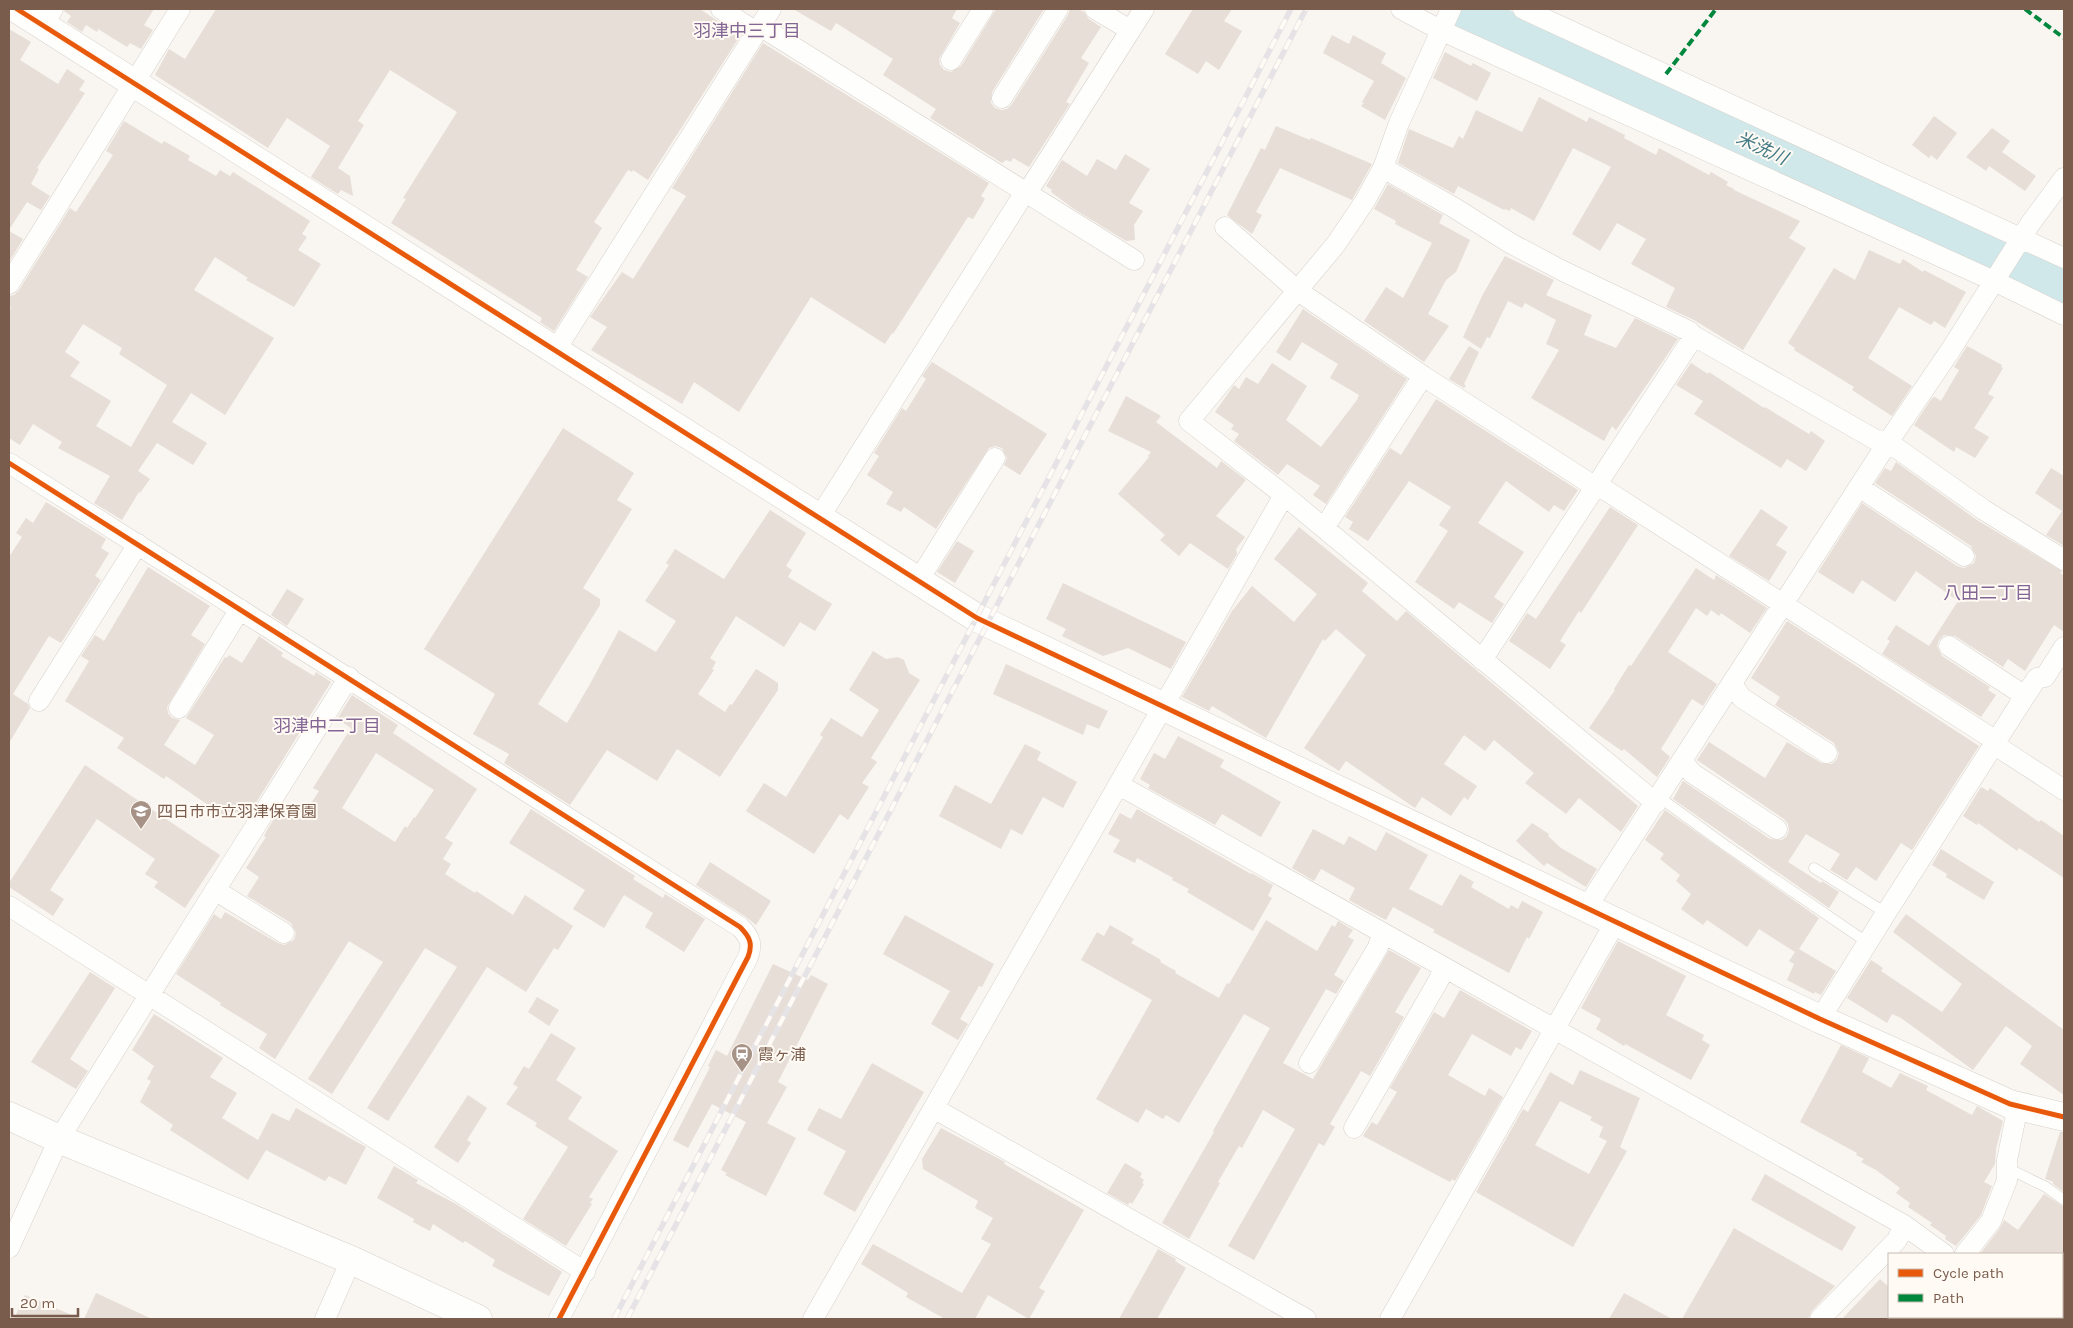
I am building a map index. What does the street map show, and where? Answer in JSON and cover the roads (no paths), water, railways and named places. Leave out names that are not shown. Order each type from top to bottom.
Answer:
[{"type":"street","points":[[17,9],[48,17],[133,84],[987,624],[1820,1019],[2018,1106],[2064,1117]]},
{"type":"street","points":[[9,284],[180,9]]},
{"type":"street","points":[[721,9],[758,29],[1134,260]]},
{"type":"street","points":[[555,351],[771,9]]},
{"type":"street","points":[[951,60],[983,9]]},
{"type":"street","points":[[1002,98],[1058,9]]},
{"type":"street","points":[[1095,9],[1130,30]]},
{"type":"street","points":[[819,518],[1144,9]]},
{"type":"street","points":[[1401,9],[1445,21],[1996,278],[2064,315]]},
{"type":"street","points":[[1524,9],[2020,241],[2064,258]]},
{"type":"street","points":[[1445,21],[1399,123],[1383,168],[1356,216],[1298,291],[1189,421],[1284,495],[1482,660],[1658,800]]},
{"type":"street","points":[[1383,168],[1453,207],[1510,243],[1563,271],[1689,331],[1694,336],[1876,440],[1888,442],[1984,510],[2064,560]]},
{"type":"street","points":[[1587,907],[1888,442],[1950,351],[2020,241],[2064,178]]},
{"type":"street","points":[[1225,227],[1298,291],[1423,376],[1783,605],[2064,790]]},
{"type":"street","points":[[1482,660],[1694,336]]},
{"type":"street","points":[[1324,528],[1423,376]]},
{"type":"street","points":[[918,581],[995,458]]},
{"type":"street","points":[[9,463],[349,677],[740,927],[751,943],[748,957],[559,1319]]},
{"type":"street","points":[[1859,487],[1964,556]]},
{"type":"street","points":[[813,1319],[935,1109],[1284,495]]},
{"type":"street","points":[[39,701],[138,544]]},
{"type":"street","points":[[179,708],[240,609]]},
{"type":"street","points":[[1949,646],[2026,696]]},
{"type":"street","points":[[1820,1019],[2037,678],[2045,677],[2064,647]]},
{"type":"street","points":[[9,1248],[59,1139],[349,677]]},
{"type":"street","points":[[1732,684],[1742,698],[1827,753]]},
{"type":"street","points":[[1682,761],[1692,774],[1777,829]]},
{"type":"street","points":[[1118,785],[1904,1225],[1943,1253]]},
{"type":"street","points":[[215,890],[284,933]]},
{"type":"street","points":[[9,906],[585,1272]]},
{"type":"street","points":[[1390,1319],[1616,921]]},
{"type":"street","points":[[1309,1063],[1378,947],[1382,933]]},
{"type":"street","points":[[1354,1128],[1445,969]]},
{"type":"street","points":[[1966,1253],[1991,1221],[2007,1180],[2009,1169],[2007,1160],[2018,1106]]},
{"type":"street","points":[[935,1109],[1306,1319]]},
{"type":"street","points":[[9,1116],[59,1139],[351,1260],[478,1319]]},
{"type":"street","points":[[1820,1319],[1897,1240],[1904,1225]]},
{"type":"street","points":[[325,1319],[351,1260]]},
{"type":"lane","points":[[1658,800],[1868,943]]},
{"type":"lane","points":[[1814,868],[1886,913]]},
{"type":"lane","points":[[2009,1169],[2046,1187],[2064,1200]]},
{"type":"waterway","name":"米洗川","points":[[1459,9],[2064,287]]},
{"type":"railway","points":[[614,1319],[1291,9]]},
{"type":"railway","points":[[627,1319],[1306,9]]},
{"type":"place","name":"四日市市立羽津保育園","points":[[141,830]]},
{"type":"place","name":"霞ヶ浦","points":[[742,1073]]},
{"type":"district","name":"羽津中三丁目","points":[[747,31]]},
{"type":"district","name":"八田二丁目","points":[[1988,593]]},
{"type":"district","name":"羽津中二丁目","points":[[327,726]]}]
